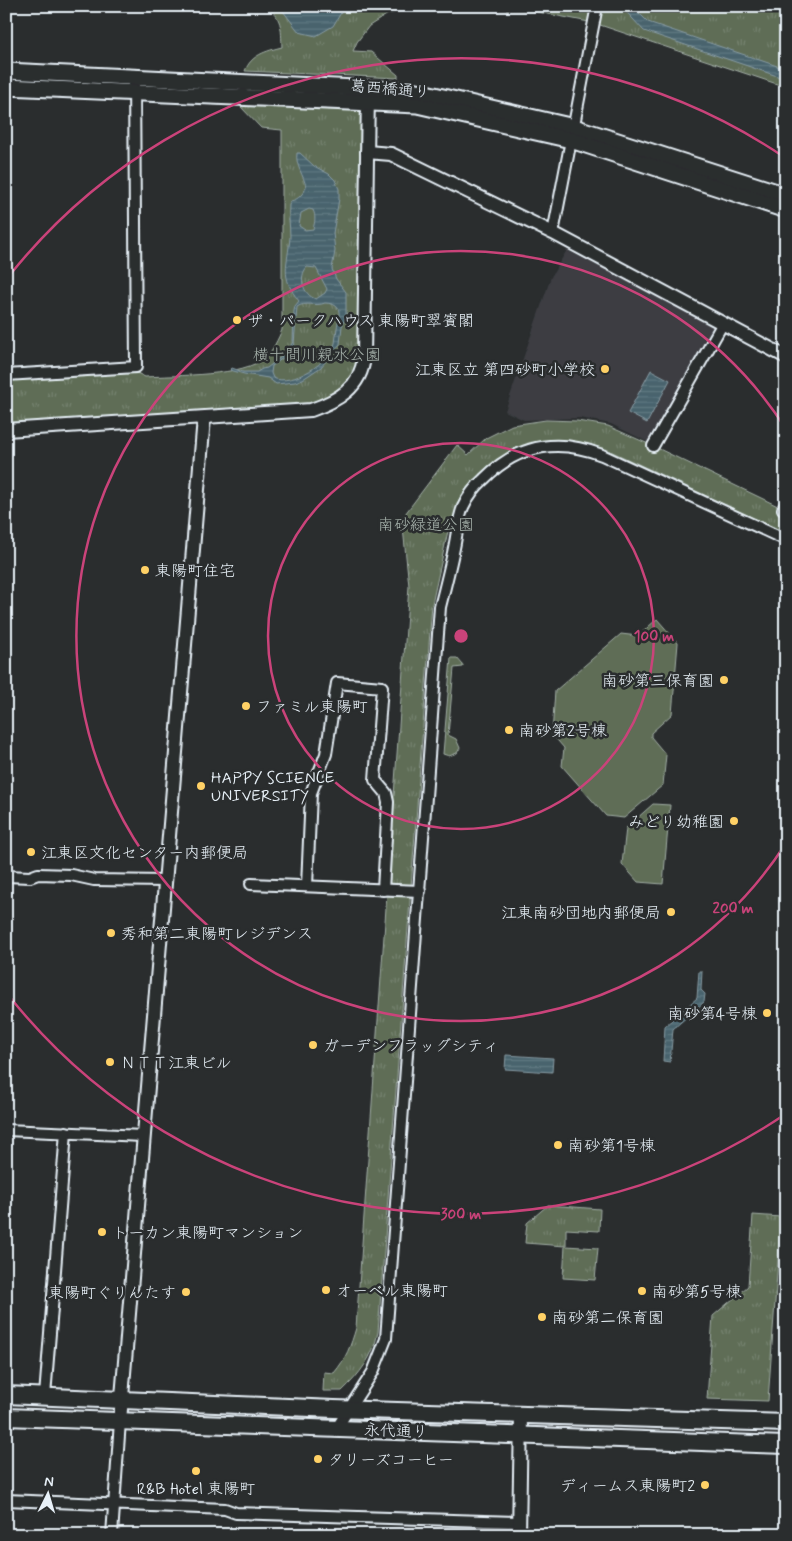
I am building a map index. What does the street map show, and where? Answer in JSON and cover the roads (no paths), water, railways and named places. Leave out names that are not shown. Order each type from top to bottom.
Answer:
[{"type":"main road","name":"葛西橋通り","points":[[6,71],[134,76],[368,95]]},
{"type":"main road","name":"葛西橋通り","points":[[6,87],[134,92],[368,95],[417,91],[786,196]]},
{"type":"main road","name":"葛西橋通り","points":[[572,134],[786,210]]},
{"type":"main road","name":"永代通り","points":[[6,1395],[348,1409],[786,1423]]},
{"type":"main road","name":"永代通り","points":[[6,1417],[786,1445]]},
{"type":"street","points":[[553,233],[597,6]]},
{"type":"street","points":[[6,375],[136,367],[134,76]]},
{"type":"street","points":[[6,430],[311,410],[330,403],[344,394],[357,379],[363,367],[364,357],[368,95]]},
{"type":"street","points":[[367,152],[391,154],[553,233],[786,357]]},
{"type":"street","points":[[653,446],[723,324]]},
{"type":"street","points":[[112,1535],[121,1400],[204,418]]},
{"type":"street","points":[[336,1428],[373,1372],[386,1339],[440,607],[463,507],[473,490],[501,462],[524,451],[547,446],[566,446],[584,448],[786,540]]},
{"type":"street","points":[[307,886],[311,793],[326,754],[337,683],[382,687],[375,780],[386,793],[388,802],[383,890]]},
{"type":"street","points":[[6,876],[30,877],[38,874],[71,875],[94,880],[166,881]]},
{"type":"street","points":[[251,884],[420,891]]},
{"type":"street","points":[[6,1130],[143,1136]]},
{"type":"street","points":[[45,1396],[66,1132]]},
{"type":"street","points":[[6,1500],[114,1506],[225,1509],[236,1513],[519,1528],[522,1415]]},
{"type":"water","points":[[276,6],[345,6],[333,26],[316,36],[299,32],[283,11]]},
{"type":"water","points":[[621,6],[632,6],[648,22],[786,69],[786,79],[644,31]]},
{"type":"water","points":[[297,153],[300,153],[314,166],[329,174],[335,180],[339,189],[333,233],[335,251],[332,269],[336,279],[346,292],[346,316],[342,326],[340,344],[321,367],[303,379],[276,384],[268,378],[230,370],[232,368],[243,372],[257,372],[267,368],[286,353],[293,342],[294,311],[299,301],[289,284],[286,270],[290,237],[289,205],[291,201],[304,192],[306,187]],"holes":[[[309,209],[314,212],[314,224],[313,229],[305,230],[299,226],[301,213]],[[307,267],[316,268],[327,289],[325,293],[316,299],[305,290],[302,280]],[[303,304],[331,304],[338,308],[339,311],[335,343],[332,350],[318,365],[300,376],[281,380],[273,378],[271,373],[272,366],[287,355],[294,344],[297,307]]]},
{"type":"water","points":[[651,370],[670,380],[647,423],[628,413]]},
{"type":"water","points":[[699,971],[702,971],[701,990],[705,994],[704,1002],[673,1029],[670,1062],[663,1061],[665,1026],[697,998]]},
{"type":"water","points":[[506,1055],[553,1058],[552,1072],[505,1069]]},
{"type":"place","name":"ザ・パークハウス 東陽町翠賓閣","points":[[237,320]]},
{"type":"place","name":"江東区立 第四砂町小学校","points":[[605,369]]},
{"type":"place","name":"東陽町住宅","points":[[145,570]]},
{"type":"place","name":"南砂第三保育園","points":[[724,680]]},
{"type":"place","name":"ファミル東陽町","points":[[246,706]]},
{"type":"place","name":"南砂第2号棟","points":[[509,730]]},
{"type":"place","name":"HAPPY SCIENCE UNIVERSITY","points":[[201,786]]},
{"type":"place","name":"みどり幼稚園","points":[[734,821]]},
{"type":"place","name":"江東区文化センター内郵便局","points":[[31,852]]},
{"type":"place","name":"江東南砂団地内郵便局","points":[[671,912]]},
{"type":"place","name":"秀和第二東陽町レジデンス","points":[[111,933]]},
{"type":"place","name":"南砂第4号棟","points":[[767,1013]]},
{"type":"place","name":"ガーデンフラッグシティ","points":[[313,1045]]},
{"type":"place","name":"ＮＴＴ江東ビル","points":[[110,1062]]},
{"type":"place","name":"南砂第1号棟","points":[[558,1145]]},
{"type":"place","name":"トーカン東陽町マンション","points":[[102,1232]]},
{"type":"place","name":"オーベル東陽町","points":[[326,1290]]},
{"type":"place","name":"南砂第5号棟","points":[[642,1291]]},
{"type":"place","name":"東陽町ぐりんたす","points":[[186,1292]]},
{"type":"place","name":"南砂第二保育園","points":[[542,1317]]},
{"type":"place","name":"タリーズコーヒー","points":[[318,1459]]},
{"type":"place","name":"R&B Hotel 東陽町","points":[[196,1471]]},
{"type":"place","name":"ディームス東陽町2","points":[[705,1485]]},
{"type":"park label","name":"横十間川親水公園","points":[[317,354]]},
{"type":"park label","name":"南砂緑道公園","points":[[426,524]]}]
